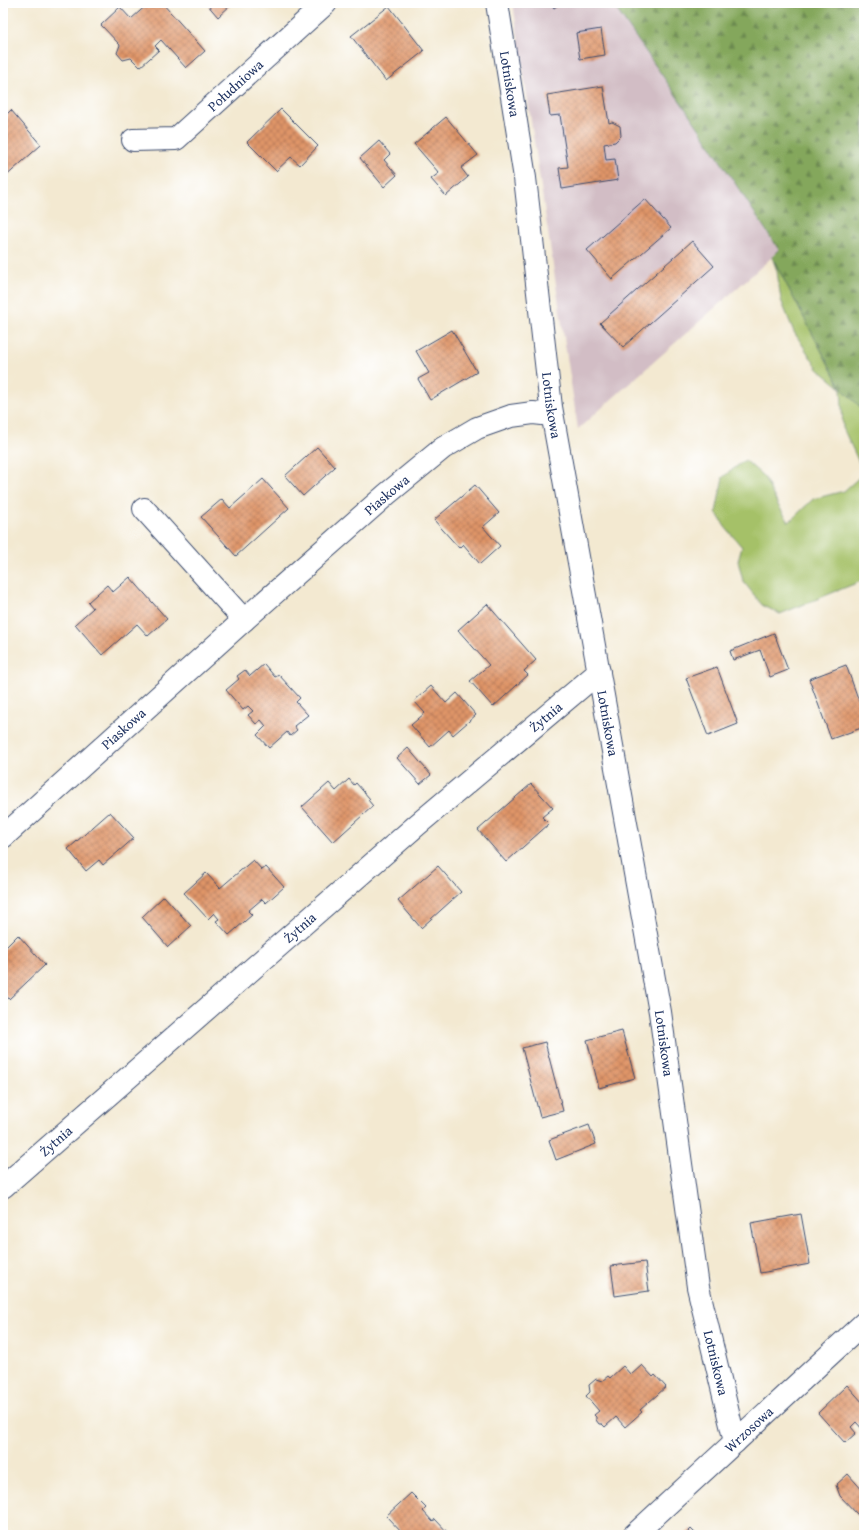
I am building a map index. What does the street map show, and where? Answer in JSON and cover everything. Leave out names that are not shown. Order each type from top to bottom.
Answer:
[{"type":"street","name":"Południowa","points":[[133,140],[176,139],[326,3]]},
{"type":"street","name":"Lotniskowa","points":[[496,3],[525,178],[552,415],[660,1012],[698,1287],[735,1442]]},
{"type":"street","name":"Piaskowa","points":[[3,837],[244,620],[387,494],[443,448],[477,428],[511,416],[533,413],[552,415]]},
{"type":"street","points":[[144,509],[244,620]]},
{"type":"street","name":"Żytnia","points":[[3,1187],[417,825],[599,672]]},
{"type":"street","name":"Wrzosowa","points":[[634,1535],[864,1323]]},
{"type":"shaded area","points":[[513,3],[612,3],[698,127],[779,251],[578,429]]},
{"type":"green space","points":[[612,3],[864,3],[864,411],[841,388],[772,257],[779,250],[698,127]]},
{"type":"green space","points":[[772,257],[841,388],[818,369],[794,332],[781,300],[777,271]]},
{"type":"green space","points":[[841,388],[864,411],[864,473],[843,428]]},
{"type":"green space","points":[[745,460],[764,477],[778,505],[789,522],[813,499],[844,491],[864,473],[864,580],[780,614],[762,605],[743,581],[738,561],[742,547],[725,527],[716,512],[723,477]]},
{"type":"building","points":[[149,3],[162,3],[205,51],[186,68],[161,40],[155,46],[159,50],[140,67],[131,58],[123,60],[117,53],[120,45],[101,25],[120,7],[131,19]]},
{"type":"building","points":[[206,3],[233,3],[218,17]]},
{"type":"building","points":[[550,3],[561,3],[554,8]]},
{"type":"building","points":[[389,6],[424,51],[386,81],[351,36]]},
{"type":"building","points":[[601,29],[605,55],[580,59],[576,33]]},
{"type":"building","points":[[603,86],[609,123],[612,122],[620,126],[621,136],[615,142],[604,144],[606,160],[615,159],[618,180],[562,189],[559,168],[568,167],[560,115],[550,116],[547,95]]},
{"type":"building","points":[[281,109],[318,146],[300,165],[291,157],[276,171],[247,142]]},
{"type":"building","points":[[11,110],[41,145],[3,179],[3,118]]},
{"type":"building","points":[[446,117],[478,155],[461,168],[468,177],[446,196],[431,179],[439,173],[414,144]]},
{"type":"building","points":[[379,141],[390,154],[384,160],[397,175],[384,187],[360,158]]},
{"type":"building","points":[[645,199],[671,228],[612,279],[587,250]]},
{"type":"building","points":[[692,241],[714,266],[623,347],[600,323]]},
{"type":"building","points":[[452,330],[477,372],[430,400],[418,379],[429,373],[416,351]]},
{"type":"building","points":[[317,447],[335,467],[303,496],[285,476]]},
{"type":"building","points":[[263,479],[289,508],[236,556],[201,517],[222,499],[230,508]]},
{"type":"building","points":[[475,485],[499,513],[483,527],[500,546],[480,564],[463,544],[459,548],[434,520]]},
{"type":"building","points":[[130,577],[167,619],[148,636],[137,624],[102,655],[75,624],[93,608],[88,602],[107,585],[113,592]]},
{"type":"building","points":[[487,604],[536,660],[524,671],[528,675],[493,707],[470,681],[489,665],[458,630]]},
{"type":"building","points":[[774,633],[788,670],[770,677],[760,650],[733,660],[730,651]]},
{"type":"building","points":[[264,664],[275,677],[279,675],[300,698],[296,702],[308,715],[294,726],[297,730],[290,736],[287,732],[269,748],[257,735],[266,726],[261,720],[256,724],[248,715],[253,711],[248,706],[243,710],[226,690],[239,679],[237,676],[245,670],[250,676]]},
{"type":"building","points":[[846,665],[864,715],[864,727],[831,739],[809,679]]},
{"type":"building","points":[[717,667],[738,724],[708,736],[686,678]]},
{"type":"building","points":[[431,686],[446,703],[457,693],[476,715],[453,735],[449,730],[430,747],[411,725],[425,713],[414,701]]},
{"type":"building","points":[[408,748],[431,775],[420,784],[397,758]]},
{"type":"building","points":[[349,779],[354,785],[356,783],[370,799],[368,800],[373,806],[333,842],[302,807],[329,783],[336,791]]},
{"type":"building","points":[[531,784],[553,808],[542,817],[549,824],[506,862],[478,830]]},
{"type":"building","points":[[110,812],[134,838],[103,865],[99,860],[86,871],[68,849]]},
{"type":"building","points":[[253,860],[262,870],[266,867],[284,887],[266,903],[262,899],[248,911],[252,915],[229,935],[216,921],[219,919],[214,913],[208,919],[184,893],[206,873],[220,888]]},
{"type":"building","points":[[438,866],[461,892],[421,928],[398,901]]},
{"type":"building","points":[[164,896],[191,926],[168,947],[142,917]]},
{"type":"building","points":[[18,935],[45,965],[9,999],[3,992],[3,950]]},
{"type":"building","points":[[622,1031],[635,1078],[599,1088],[587,1040]]},
{"type":"building","points":[[545,1042],[563,1111],[540,1117],[522,1048]]},
{"type":"building","points":[[589,1125],[596,1144],[556,1160],[549,1140]]},
{"type":"building","points":[[801,1214],[810,1264],[760,1273],[751,1223]]},
{"type":"building","points":[[645,1262],[649,1291],[615,1296],[611,1266]]},
{"type":"building","points":[[642,1365],[653,1377],[655,1375],[666,1387],[640,1410],[642,1412],[625,1427],[616,1417],[605,1427],[602,1424],[599,1424],[594,1415],[599,1411],[586,1396],[590,1392],[589,1385],[596,1379],[602,1381],[608,1376],[610,1378],[623,1366],[631,1375]]},
{"type":"building","points":[[847,1385],[864,1404],[864,1431],[856,1422],[851,1427],[856,1433],[845,1443],[818,1413]]},
{"type":"building","points":[[848,1474],[864,1492],[864,1510],[858,1515],[840,1496],[836,1485]]},
{"type":"building","points":[[411,1493],[426,1508],[423,1511],[433,1522],[435,1519],[450,1535],[404,1535],[386,1516]]},
{"type":"building","points":[[691,1529],[697,1535],[685,1535]]}]
